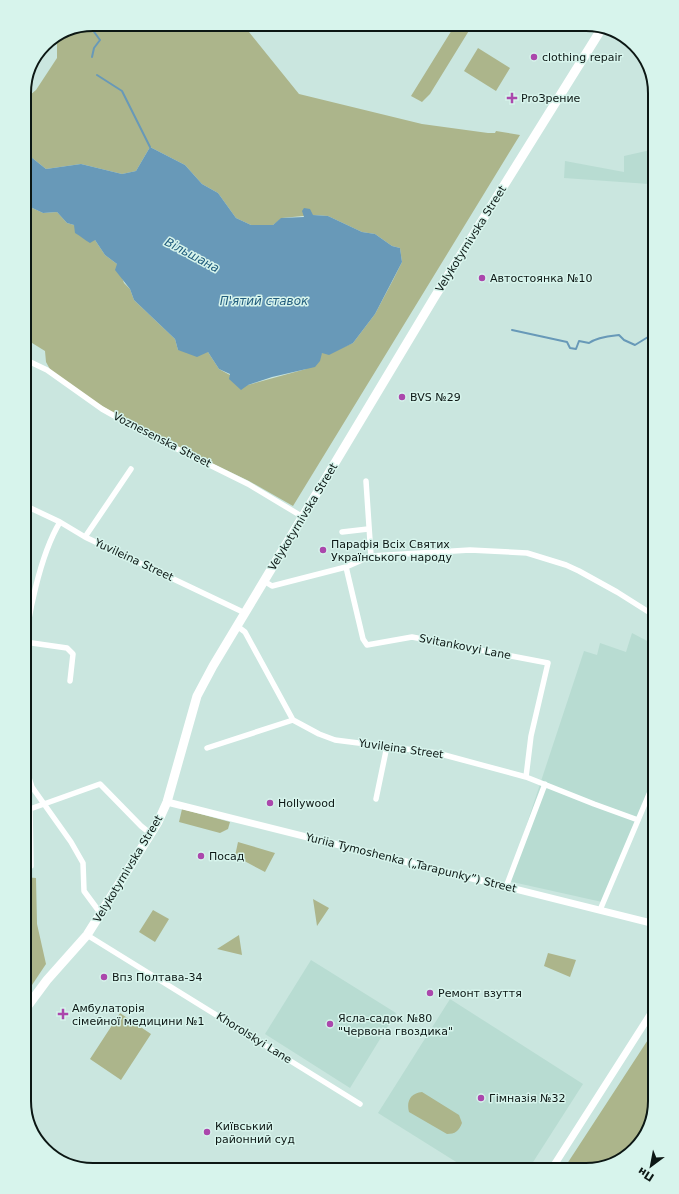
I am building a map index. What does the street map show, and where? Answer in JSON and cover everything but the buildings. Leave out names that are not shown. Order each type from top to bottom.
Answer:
[{"type":"main road","name":"Velykotyrnivska Street","points":[[31,1002],[47,980],[87,935],[151,834],[167,802],[197,696],[237,626],[434,298],[599,32]]},
{"type":"street","name":"Voznesenska Street","points":[[31,362],[46,370],[102,409],[145,433],[248,484],[303,517]]},
{"type":"street","points":[[85,537],[131,469]]},
{"type":"street","points":[[366,481],[370,556]]},
{"type":"street","name":"Yuvileina Street","points":[[31,508],[60,522],[85,537],[245,613]]},
{"type":"street","points":[[31,614],[42,564],[52,536],[60,522]]},
{"type":"street","points":[[342,532],[368,529]]},
{"type":"street","points":[[264,581],[272,586],[346,567],[370,556],[470,550],[527,553],[566,565],[579,571],[648,612]]},
{"type":"street","name":"Svitankovyi Lane","points":[[346,567],[362,639],[368,645],[412,637],[548,664],[531,736],[526,777]]},
{"type":"street","points":[[207,748],[293,720],[245,632],[237,626]]},
{"type":"street","points":[[31,643],[72,650],[73,654],[70,681]]},
{"type":"street","name":"Yuvileina Street","points":[[293,720],[330,738],[437,752],[526,777],[638,820]]},
{"type":"street","points":[[376,799],[387,746]]},
{"type":"street","points":[[31,784],[83,863],[84,891],[101,914]]},
{"type":"street","points":[[31,809],[100,784],[140,826],[151,834]]},
{"type":"street","points":[[506,887],[544,784]]},
{"type":"street","points":[[600,910],[648,796]]},
{"type":"street","name":"Yuriia Tymoshenka („Tarapunky”) Street","points":[[167,802],[648,922]]},
{"type":"street","name":"Khorolskyi Lane","points":[[87,935],[360,1104]]},
{"type":"street","points":[[555,1163],[648,1017]]},
{"type":"shaded area","points":[[248,31],[299,94],[422,124],[488,133],[495,133],[496,131],[520,135],[293,506],[249,481],[139,428],[90,399],[52,373],[46,362],[45,351],[31,342],[31,207],[43,213],[57,212],[67,223],[74,225],[95,240],[105,255],[117,264],[124,283],[130,289],[134,300],[175,339],[178,350],[208,352],[219,369],[248,385],[306,369],[322,353],[353,343],[375,314],[402,262],[400,248],[392,246],[375,234],[362,232],[328,216],[313,215],[282,218],[273,225],[251,225],[236,218],[218,193],[202,184],[185,165],[150,147],[136,171],[122,174],[81,164],[46,169],[31,157],[31,94],[36,90],[57,58],[57,42],[62,39],[81,32]]},
{"type":"shaded area","points":[[451,31],[469,31],[430,94],[422,102],[411,96]]},
{"type":"shaded area","points":[[478,48],[510,68],[496,91],[464,71]]},
{"type":"shaded area","points":[[648,151],[648,184],[564,178],[565,161],[624,172],[624,156]]},
{"type":"shaded area","points":[[632,633],[648,641],[648,797],[602,902],[508,881],[584,651],[597,655],[600,643],[626,652]]},
{"type":"shaded area","points":[[182,809],[230,822],[228,829],[220,833],[179,822]]},
{"type":"shaded area","points":[[238,842],[275,853],[265,872],[235,856]]},
{"type":"shaded area","points":[[31,878],[36,878],[37,924],[46,964],[31,986]]},
{"type":"shaded area","points":[[313,899],[329,908],[317,926]]},
{"type":"shaded area","points":[[153,910],[169,919],[155,942],[139,932]]},
{"type":"shaded area","points":[[239,935],[242,955],[217,949]]},
{"type":"shaded area","points":[[548,953],[576,960],[570,977],[544,966]]},
{"type":"shaded area","name":"Ясла-садок №80 \"Червона гвоздика\"","points":[[311,960],[396,1013],[350,1088],[265,1034]]},
{"type":"shaded area","name":"Гімназія №32","points":[[450,999],[583,1084],[532,1163],[458,1163],[378,1113]]},
{"type":"shaded area","points":[[120,1013],[151,1034],[121,1080],[90,1059]]},
{"type":"shaded area","points":[[648,1040],[648,1101],[647,1113],[642,1129],[633,1142],[621,1153],[602,1161],[568,1163]]},
{"type":"shaded area","points":[[422,1092],[459,1115],[462,1123],[458,1130],[454,1133],[447,1134],[409,1112],[408,1104],[410,1098],[415,1094]]},
{"type":"water","name":"П'ятий ставок","points":[[150,147],[185,165],[202,184],[218,193],[236,218],[251,225],[273,225],[281,218],[304,217],[302,211],[304,208],[310,209],[313,215],[328,216],[362,232],[375,234],[392,246],[400,248],[402,262],[375,314],[353,343],[329,355],[322,353],[320,361],[315,367],[272,377],[248,385],[241,390],[229,379],[230,374],[219,369],[208,352],[197,357],[178,350],[175,339],[134,300],[130,289],[115,270],[117,264],[105,255],[95,240],[90,243],[75,233],[74,225],[67,223],[57,212],[43,213],[31,207],[31,157],[46,169],[81,164],[122,174],[136,171]]},
{"type":"waterway","points":[[92,57],[94,48],[100,40],[93,31]]},
{"type":"waterway","points":[[97,75],[122,91],[150,147]]},
{"type":"waterway","name":"Вільшана","points":[[512,330],[567,342],[570,348],[576,349],[579,341],[589,343],[608,336],[619,335],[624,340],[635,345],[648,337]]},
{"type":"place","name":"clothing repair","points":[[534,57]]},
{"type":"place","name":"ProЗрение","points":[[512,98]]},
{"type":"place","name":"Автостоянка №10","points":[[482,278]]},
{"type":"place","name":"BVS №29","points":[[402,397]]},
{"type":"place","name":"Парафія Всіх Святих Українського народу","points":[[323,550]]},
{"type":"place","name":"Hollywood","points":[[270,803]]},
{"type":"place","name":"Посад","points":[[201,856]]},
{"type":"place","name":"Впз Полтава-34","points":[[104,977]]},
{"type":"place","name":"Ремонт взуття","points":[[430,993]]},
{"type":"place","name":"Амбулаторія сімейної медицини №1","points":[[63,1014]]},
{"type":"place","name":"Ясла-садок №80 \"Червона гвоздика\"","points":[[330,1024]]},
{"type":"place","name":"Гімназія №32","points":[[481,1098]]},
{"type":"place","name":"Київський районний суд","points":[[207,1132]]}]
